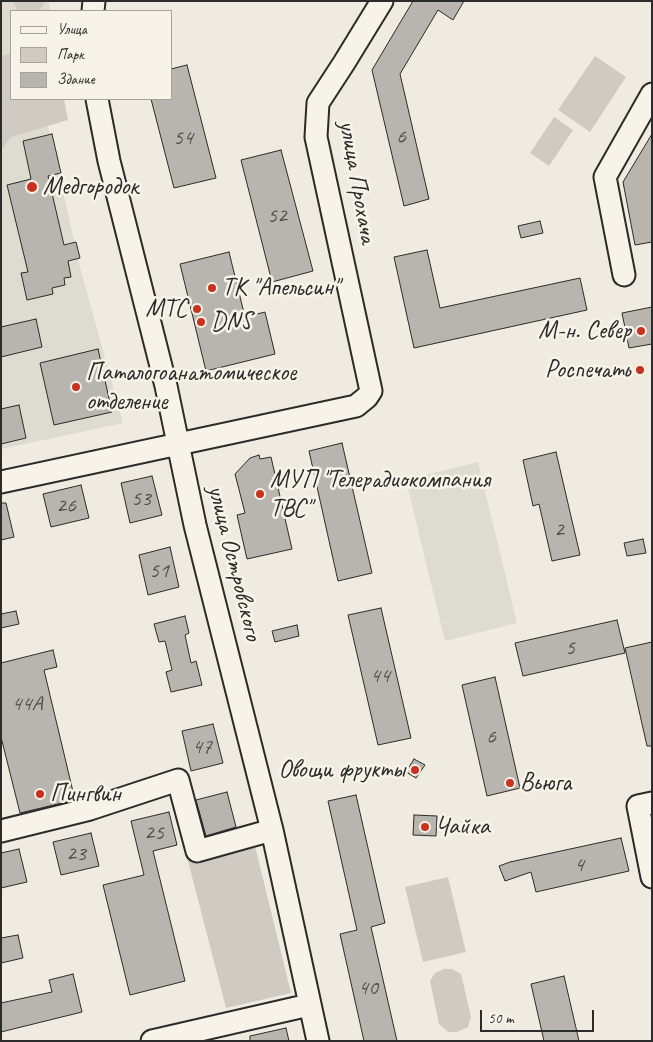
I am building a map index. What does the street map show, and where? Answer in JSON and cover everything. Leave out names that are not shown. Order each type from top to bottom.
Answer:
[{"type":"street","name":"улица Прохача","points":[[177,444],[356,406],[371,391],[316,137],[318,103],[382,1]]},
{"type":"street","points":[[624,275],[605,177],[652,94]]},
{"type":"street","name":"улица Островского","points":[[97,100],[109,161],[166,386],[195,525],[272,830],[318,1041]]},
{"type":"street","points":[[1,482],[177,444]]},
{"type":"street","points":[[1,831],[90,809],[178,780],[197,851],[272,830]]},
{"type":"street","points":[[645,805],[652,877]]},
{"type":"street","points":[[152,1041],[309,1005]]},
{"type":"shaded area","name":"Медгородок","points":[[1,1],[49,1],[50,10],[10,10],[10,100],[43,104],[81,271],[123,423],[1,449]]},
{"type":"shaded area","points":[[478,462],[517,623],[445,641],[406,480]]},
{"type":"green space","points":[[13,1],[45,1],[40,10],[18,10]]},
{"type":"green space","points":[[10,54],[10,100],[64,100],[68,120],[11,137],[1,150],[1,56]]},
{"type":"green space","points":[[595,56],[626,77],[590,132],[558,110]]},
{"type":"green space","points":[[554,117],[573,130],[549,166],[530,153]]},
{"type":"green space","points":[[254,842],[291,993],[226,1008],[188,861]]},
{"type":"green space","points":[[448,877],[466,952],[423,962],[405,887]]},
{"type":"green space","points":[[444,969],[452,969],[461,974],[471,1017],[468,1027],[457,1032],[448,1032],[439,1024],[430,981],[435,973]]},
{"type":"building","points":[[413,1],[464,1],[453,20],[438,10],[400,74],[429,199],[404,206],[372,70]]},
{"type":"building","points":[[187,65],[216,178],[174,188],[151,100],[172,100],[172,69]]},
{"type":"building","points":[[52,134],[61,173],[48,176],[64,245],[76,242],[80,258],[68,261],[71,277],[64,278],[65,285],[52,288],[53,294],[27,300],[21,273],[28,272],[7,185],[31,179],[23,141]]},
{"type":"building","points":[[652,134],[652,242],[635,245],[623,182]]},
{"type":"building","points":[[281,150],[313,271],[272,282],[241,160]]},
{"type":"building","points":[[540,221],[543,233],[521,238],[518,226]]},
{"type":"building","points":[[427,250],[440,308],[580,278],[587,310],[414,348],[394,257]]},
{"type":"building","name":"ТК \"Апельсин\"","points":[[229,252],[245,317],[265,312],[275,354],[206,371],[180,264]]},
{"type":"building","points":[[652,307],[652,344],[629,348],[622,313]]},
{"type":"building","points":[[36,319],[42,347],[1,357],[1,327]]},
{"type":"building","name":"Паталогоанатомическое отделение","points":[[98,349],[112,412],[54,425],[40,363]]},
{"type":"building","points":[[19,405],[26,438],[1,444],[1,409]]},
{"type":"building","points":[[342,443],[372,573],[338,581],[309,451]]},
{"type":"building","points":[[556,452],[580,555],[552,561],[539,504],[533,506],[523,460]]},
{"type":"building","name":"МУП \"Телерадиокомпания ТВС\"","points":[[259,455],[260,459],[271,457],[292,549],[247,559],[237,515],[245,513],[235,474],[250,458]]},
{"type":"building","points":[[152,476],[162,515],[130,523],[121,483]]},
{"type":"building","points":[[81,485],[89,518],[51,527],[43,494]]},
{"type":"building","points":[[1,503],[6,503],[14,537],[1,540]]},
{"type":"building","points":[[643,539],[646,553],[627,556],[624,543]]},
{"type":"building","points":[[170,547],[179,587],[148,595],[139,555]]},
{"type":"building","points":[[381,608],[411,738],[378,745],[348,615]]},
{"type":"building","points":[[16,611],[19,624],[1,628],[1,614]]},
{"type":"building","points":[[185,616],[189,633],[185,635],[191,663],[196,661],[202,685],[171,692],[166,672],[172,670],[165,641],[159,642],[154,624]]},
{"type":"building","points":[[617,620],[625,653],[523,676],[515,643]]},
{"type":"building","points":[[297,625],[299,636],[275,642],[272,631]]},
{"type":"building","points":[[652,642],[652,746],[647,746],[625,648]]},
{"type":"building","points":[[53,650],[57,667],[44,670],[75,800],[20,813],[1,737],[1,663]]},
{"type":"building","points":[[495,677],[520,788],[487,796],[462,685]]},
{"type":"building","points":[[213,724],[223,763],[191,771],[182,731]]},
{"type":"building","points":[[414,759],[425,765],[416,778],[406,772]]},
{"type":"building","points":[[227,792],[236,827],[206,836],[196,800]]},
{"type":"building","points":[[356,795],[385,923],[371,927],[397,1041],[364,1041],[340,934],[357,930],[328,801]]},
{"type":"building","points":[[169,812],[177,845],[153,851],[185,981],[130,995],[103,885],[144,875],[131,821]]},
{"type":"building","points":[[414,815],[437,816],[436,836],[413,835]]},
{"type":"building","points":[[91,833],[99,866],[61,875],[53,842]]},
{"type":"building","points":[[621,838],[629,871],[536,892],[531,872],[505,881],[499,866],[510,862]]},
{"type":"building","points":[[19,849],[27,882],[1,888],[1,853]]},
{"type":"building","points":[[18,935],[23,958],[1,963],[1,938]]},
{"type":"building","points":[[73,974],[82,1012],[1,1032],[1,1003],[52,992],[49,980]]},
{"type":"building","points":[[564,976],[579,1041],[544,1041],[531,984]]},
{"type":"building","points":[[286,1028],[289,1041],[250,1041],[250,1036]]},
{"type":"place","name":"Медгородок","points":[[32,187]]},
{"type":"place","name":"ТК \"Апельсин\"","points":[[212,288]]},
{"type":"place","name":"МТС","points":[[197,309]]},
{"type":"place","name":"DNS","points":[[201,322]]},
{"type":"place","name":"М-н. Север","points":[[641,331]]},
{"type":"place","name":"Роспечать","points":[[640,370]]},
{"type":"place","name":"Паталогоанатомическое отделение","points":[[76,387]]},
{"type":"place","name":"МУП \"Телерадиокомпания ТВС\"","points":[[260,494]]},
{"type":"place","name":"Овощи фрукты","points":[[415,770]]},
{"type":"place","name":"Вьюга","points":[[510,783]]},
{"type":"place","name":"Пингвин","points":[[40,794]]},
{"type":"place","name":"Чайка","points":[[425,827]]}]
